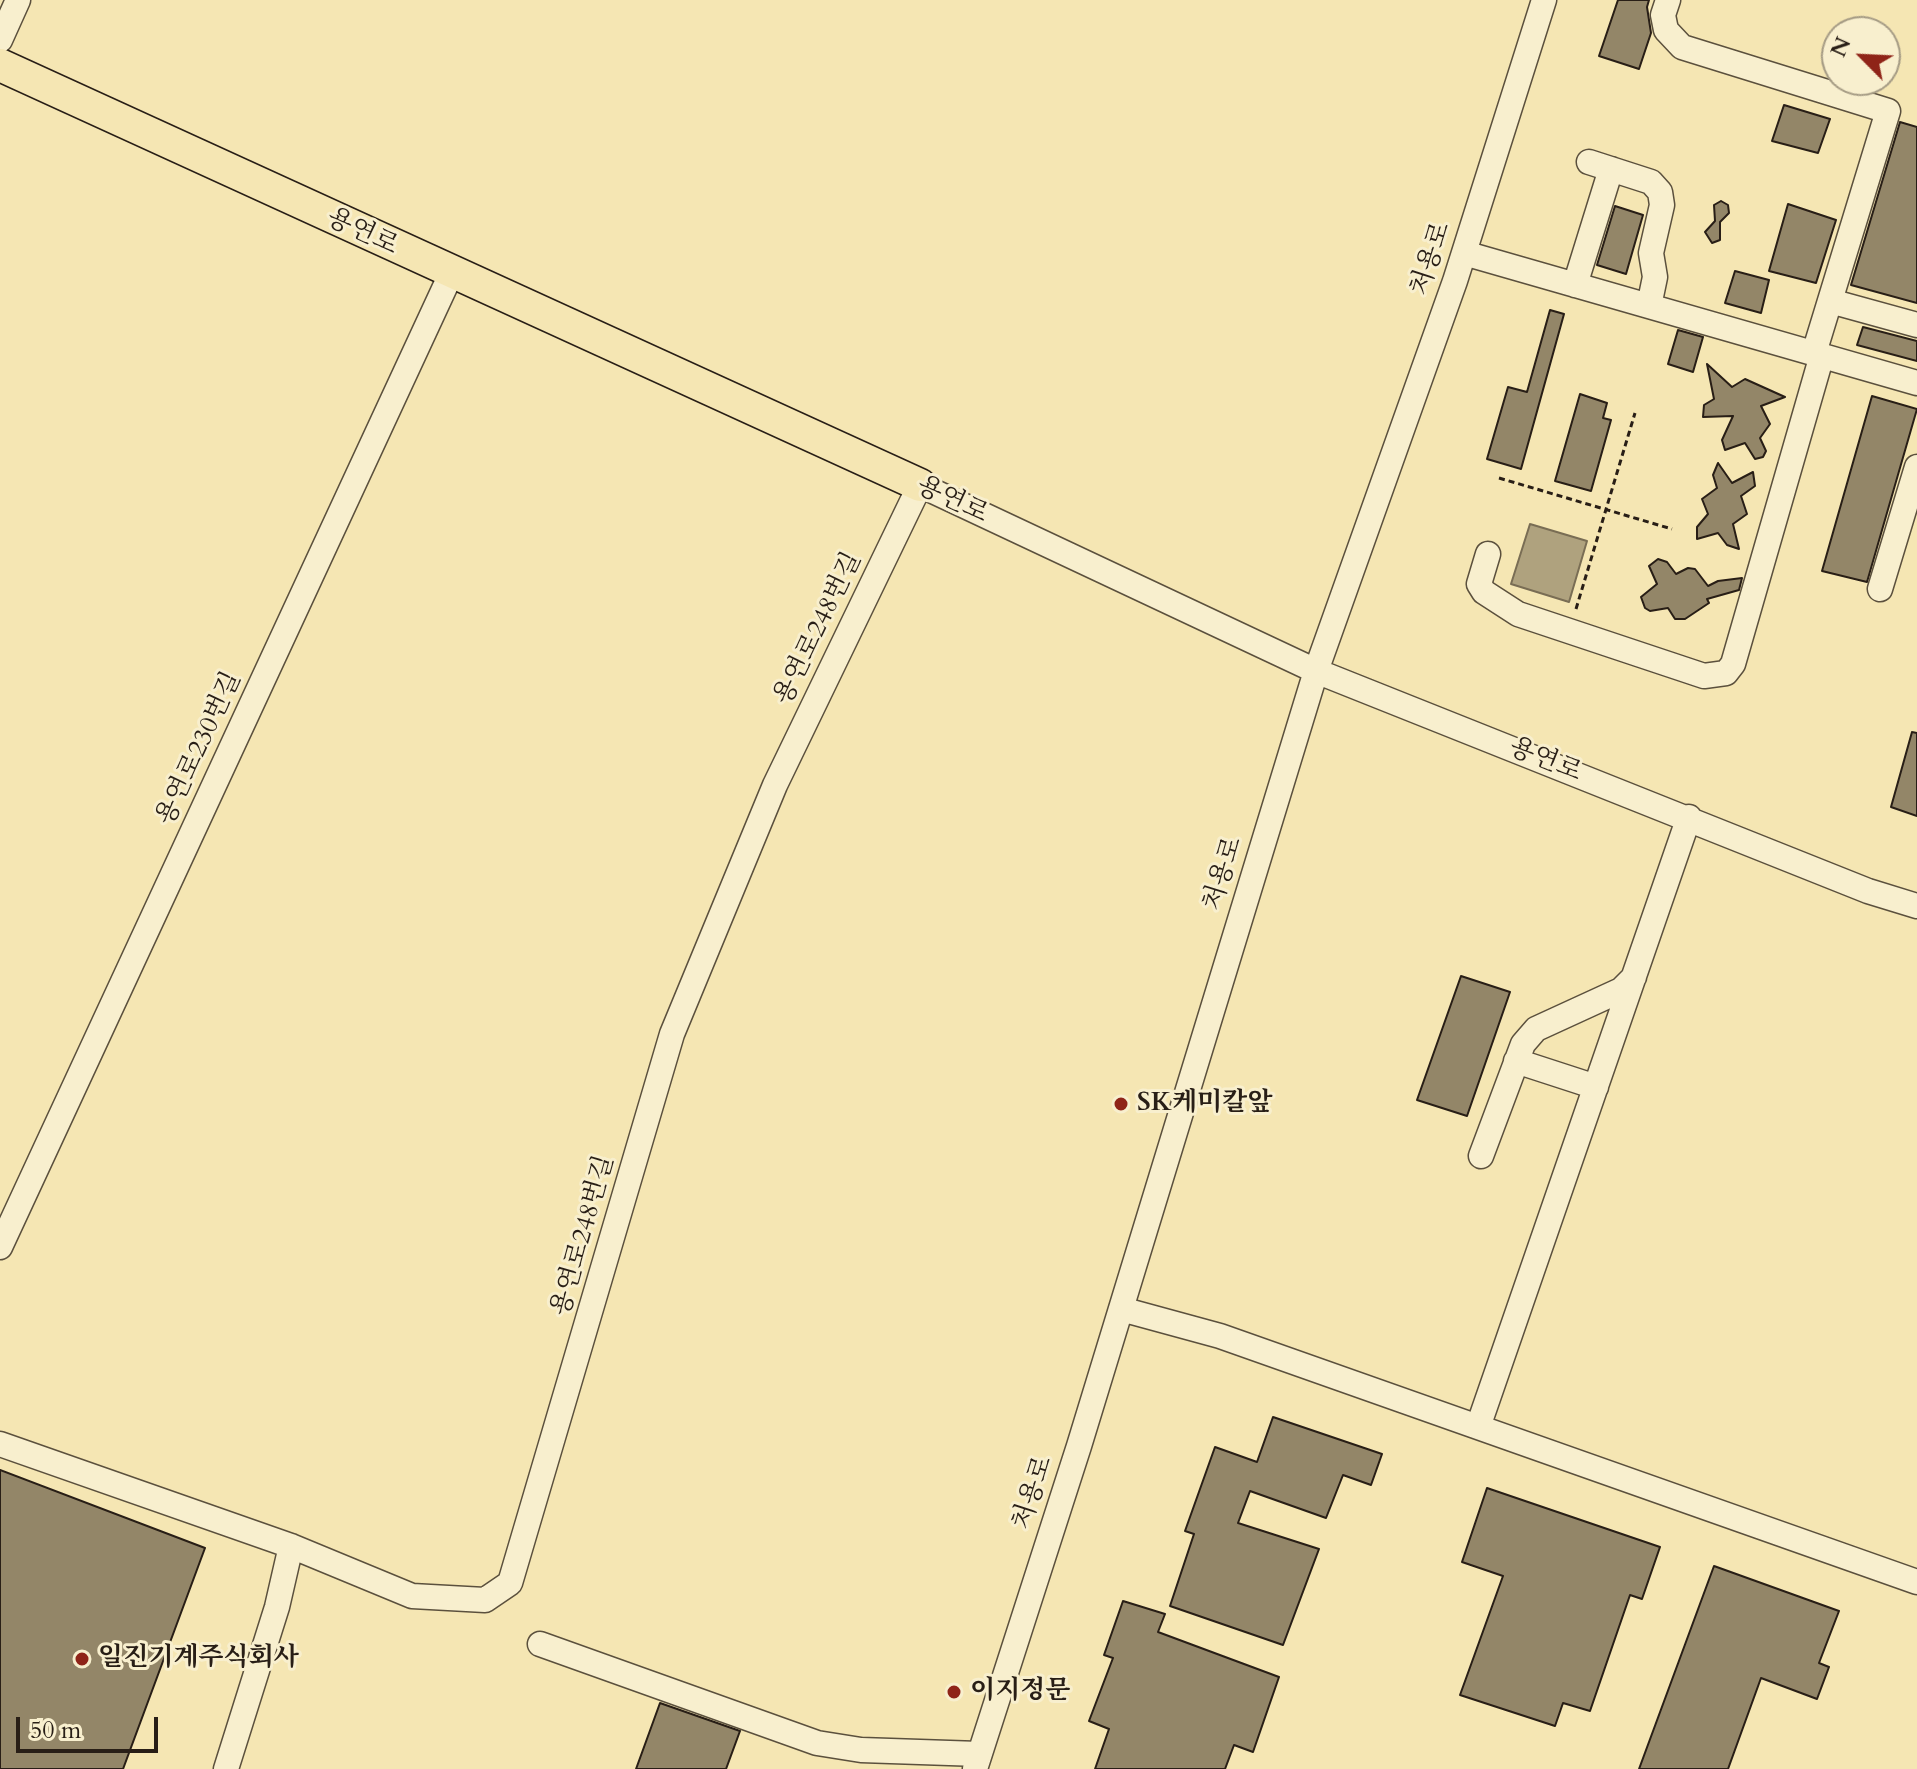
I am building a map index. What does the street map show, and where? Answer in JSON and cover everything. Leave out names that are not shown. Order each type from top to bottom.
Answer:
[{"type":"main road","name":"용연로","points":[[0,65],[451,274],[920,485]]},
{"type":"street","points":[[0,40],[18,0]]},
{"type":"street","name":"처용로","points":[[977,1762],[1121,1309],[1316,671],[1464,253],[1544,0]]},
{"type":"street","points":[[1488,554],[1479,584],[1484,592],[1518,614],[1704,676],[1726,673],[1733,664],[1830,301],[1888,111],[1682,47],[1666,30],[1663,15],[1668,0]]},
{"type":"street","points":[[1575,285],[1600,166],[1651,182],[1660,192],[1662,205],[1651,253],[1655,277],[1649,306]]},
{"type":"street","points":[[1464,253],[1917,383]]},
{"type":"street","name":"용연로230번길","points":[[0,1247],[451,274]]},
{"type":"street","points":[[1830,301],[1917,325]]},
{"type":"street","points":[[1880,589],[1917,467]]},
{"type":"street","name":"용연로","points":[[920,485],[1316,671],[1689,817],[1868,891],[1917,906]]},
{"type":"street","name":"용연로248번길","points":[[0,1444],[291,1546],[412,1596],[485,1600],[510,1583],[672,1034],[775,785],[920,485]]},
{"type":"street","points":[[1478,1427],[1689,817]]},
{"type":"street","points":[[1481,1156],[1523,1044],[1536,1029],[1621,990],[1634,977]]},
{"type":"street","points":[[1516,1061],[1596,1087]]},
{"type":"street","points":[[1121,1309],[1220,1336],[1917,1582]]},
{"type":"street","points":[[226,1769],[277,1607],[291,1546]]},
{"type":"street","points":[[540,1644],[817,1743],[977,1762]]},
{"type":"path","points":[[1570,632],[1635,413]]},
{"type":"path","points":[[1499,478],[1672,529]]},
{"type":"shaded area","points":[[1530,524],[1587,541],[1569,602],[1511,584]]},
{"type":"building","points":[[1618,0],[1649,0],[1647,7],[1651,33],[1639,69],[1599,56]]},
{"type":"building","points":[[1784,105],[1830,119],[1818,153],[1772,141]]},
{"type":"building","points":[[1900,122],[1917,127],[1917,303],[1851,285]]},
{"type":"building","points":[[1721,201],[1728,205],[1729,213],[1720,222],[1720,240],[1712,243],[1705,232],[1715,221],[1714,205]]},
{"type":"building","points":[[1788,204],[1836,220],[1816,283],[1769,271]]},
{"type":"building","points":[[1615,206],[1643,215],[1626,274],[1597,265]]},
{"type":"building","points":[[1735,271],[1769,280],[1761,313],[1725,303]]},
{"type":"building","points":[[1550,310],[1564,314],[1521,469],[1487,459],[1508,387],[1527,392]]},
{"type":"building","points":[[1863,327],[1917,341],[1917,361],[1857,345]]},
{"type":"building","points":[[1678,330],[1703,337],[1693,372],[1668,364]]},
{"type":"building","points":[[1707,364],[1732,387],[1745,379],[1785,397],[1761,406],[1770,424],[1760,438],[1766,451],[1763,457],[1755,459],[1745,443],[1725,450],[1722,440],[1733,416],[1703,417],[1704,405],[1714,399]]},
{"type":"building","points":[[1580,394],[1607,403],[1603,418],[1611,420],[1591,491],[1555,481]]},
{"type":"building","points":[[1872,396],[1917,409],[1867,582],[1822,571]]},
{"type":"building","points":[[1718,463],[1732,483],[1753,472],[1755,486],[1741,496],[1747,514],[1733,524],[1739,549],[1727,545],[1718,533],[1697,539],[1697,527],[1708,514],[1702,499],[1717,488],[1713,475]]},
{"type":"building","points":[[1658,559],[1667,562],[1676,574],[1688,568],[1695,569],[1708,586],[1718,581],[1742,578],[1739,590],[1707,599],[1709,603],[1685,619],[1675,619],[1668,608],[1650,611],[1645,608],[1641,597],[1657,584],[1649,566]]},
{"type":"building","points":[[1912,732],[1917,733],[1917,816],[1891,807]]},
{"type":"building","points":[[1461,976],[1510,992],[1467,1116],[1417,1100]]},
{"type":"building","points":[[1273,1417],[1382,1454],[1371,1485],[1343,1475],[1326,1518],[1250,1491],[1238,1523],[1319,1549],[1283,1645],[1170,1606],[1194,1534],[1185,1531],[1215,1447],[1257,1462]]},
{"type":"building","name":"일진기계주식회사","points":[[0,1470],[205,1548],[123,1769],[0,1769]]},
{"type":"building","points":[[1487,1488],[1660,1547],[1642,1599],[1630,1595],[1590,1711],[1563,1703],[1555,1726],[1460,1695],[1503,1576],[1462,1562]]},
{"type":"building","points":[[1714,1566],[1839,1611],[1819,1663],[1829,1667],[1817,1699],[1761,1678],[1728,1769],[1639,1769]]},
{"type":"building","points":[[1123,1601],[1165,1614],[1158,1632],[1279,1677],[1253,1752],[1234,1745],[1225,1769],[1095,1769],[1109,1729],[1089,1721],[1113,1658],[1104,1655]]},
{"type":"building","points":[[660,1703],[740,1731],[726,1769],[636,1769]]},
{"type":"place","name":"SK케미칼앞","points":[[1121,1104]]},
{"type":"place","name":"일진기계주식회사","points":[[82,1659]]},
{"type":"place","name":"이지정문","points":[[954,1692]]}]
